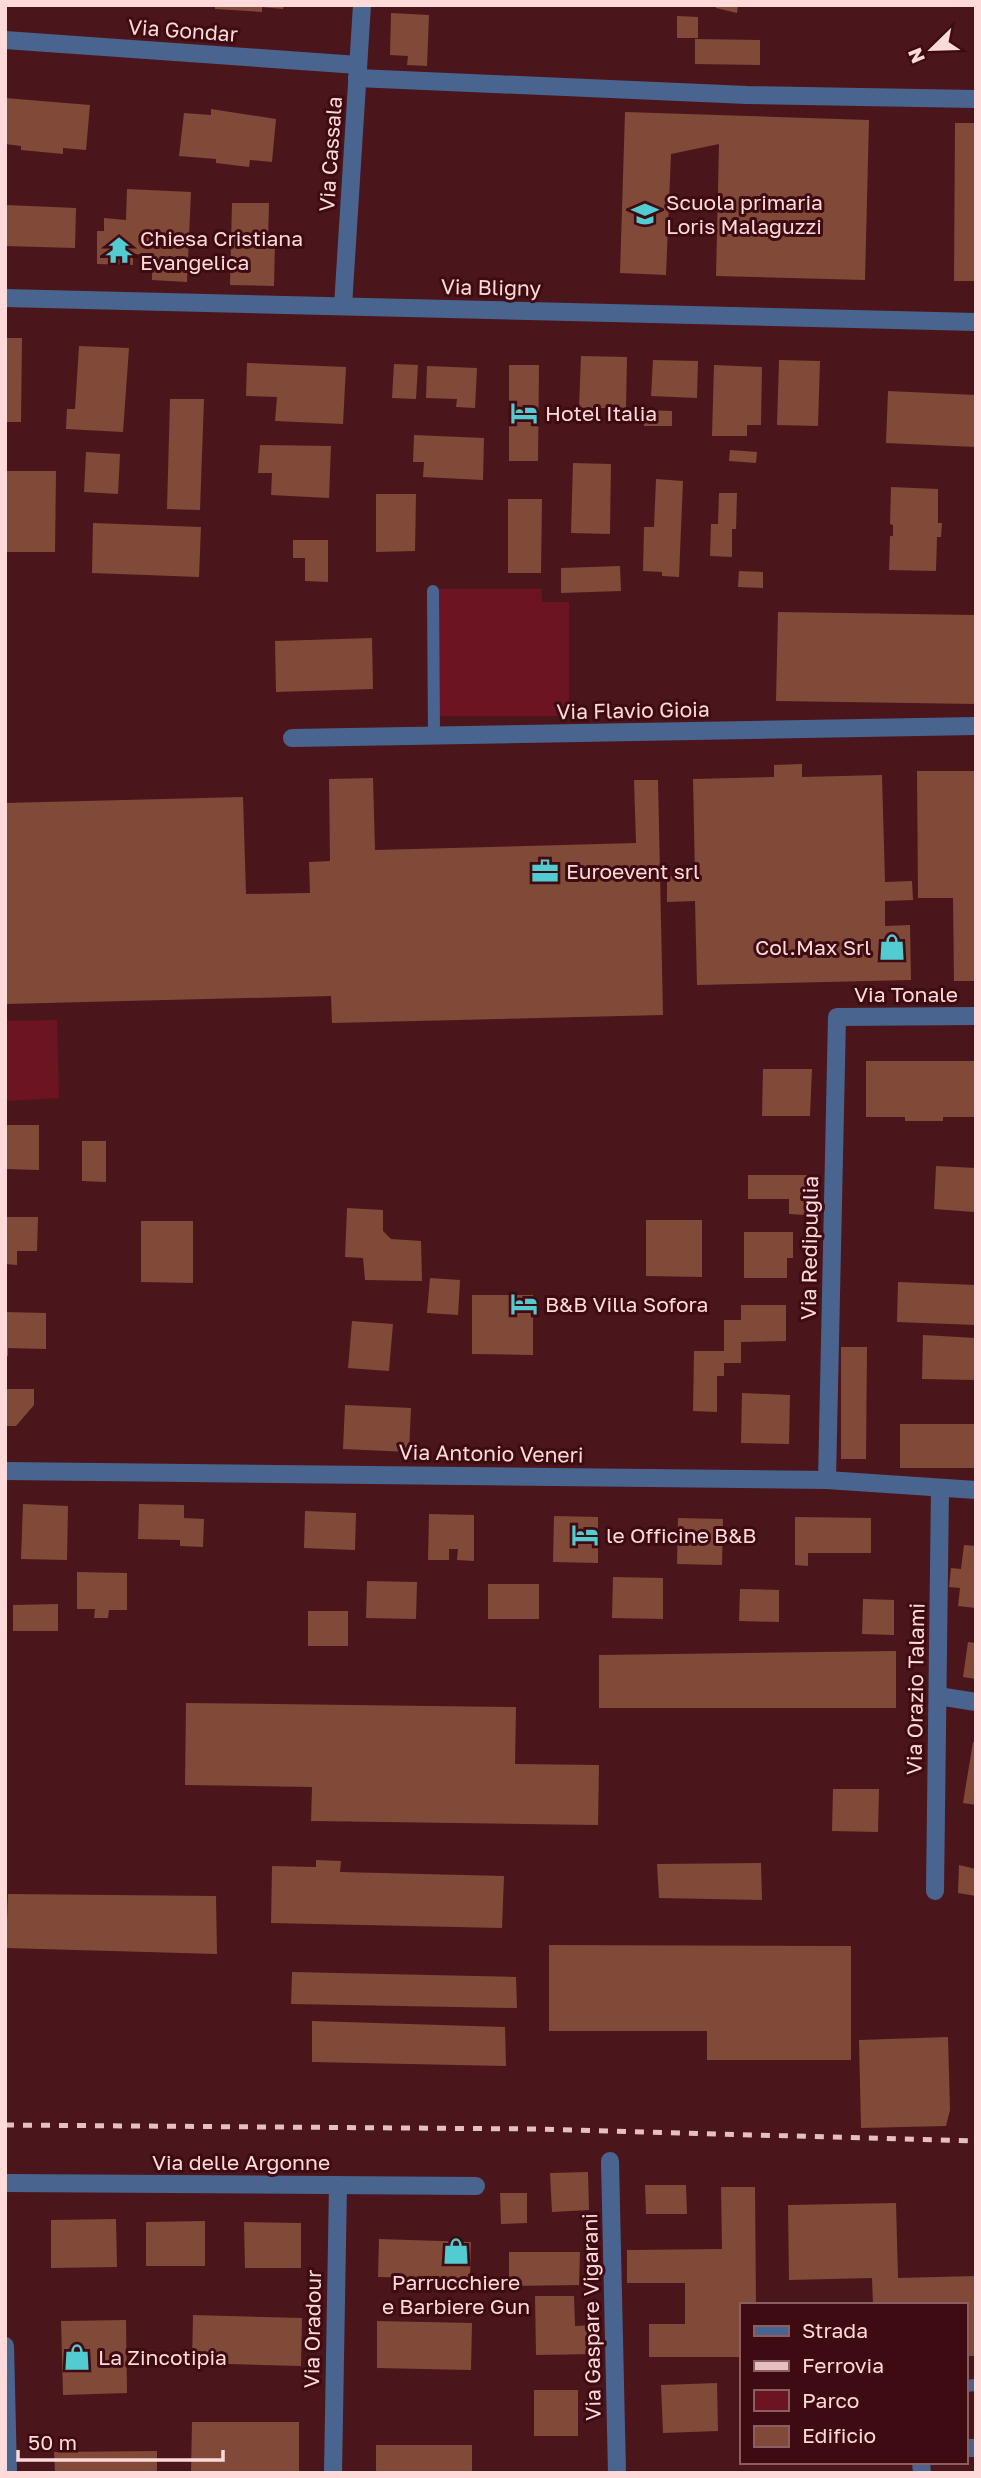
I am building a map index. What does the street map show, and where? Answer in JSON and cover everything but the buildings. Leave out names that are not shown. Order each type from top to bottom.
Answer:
[{"type":"street","name":"Via Cassala","points":[[342,306],[362,5]]},
{"type":"street","name":"Via Gondar","points":[[5,40],[358,72],[747,94],[976,99]]},
{"type":"street","name":"Via Bligny","points":[[5,298],[976,322]]},
{"type":"street","name":"Via Flavio Gioia","points":[[292,738],[976,726]]},
{"type":"street","name":"Via Tonale","points":[[837,1017],[976,1016]]},
{"type":"street","name":"Via Redipuglia","points":[[827,1480],[837,1017]]},
{"type":"street","name":"Via Antonio Veneri","points":[[5,1471],[827,1480],[976,1490]]},
{"type":"street","name":"Via Orazio Talami","points":[[935,1891],[940,1488]]},
{"type":"street","points":[[937,1696],[976,1702]]},
{"type":"street","name":"Via Gaspare Vigarani","points":[[610,2161],[617,2473]]},
{"type":"street","name":"Via delle Argonne","points":[[5,2183],[476,2186]]},
{"type":"street","name":"Via Oradour","points":[[333,2473],[338,2185]]},
{"type":"street","points":[[5,2346],[8,2473]]},
{"type":"lane","points":[[433,591],[434,736]]},
{"type":"green space","points":[[439,589],[542,589],[542,602],[569,602],[569,716],[439,716]]},
{"type":"green space","points":[[57,1020],[59,1098],[5,1101],[5,1021]]},
{"type":"railway","points":[[5,2125],[536,2129],[976,2141]]},
{"type":"place","name":"Scuola primaria Loris Malaguzzi","points":[[645,214]]},
{"type":"place","name":"Chiesa Cristiana Evangelica","points":[[119,250]]},
{"type":"place","name":"Hotel Italia","points":[[524,413]]},
{"type":"place","name":"Euroevent srl","points":[[545,871]]},
{"type":"place","name":"Col.Max Srl","points":[[892,947]]},
{"type":"place","name":"B&B Villa Sofora","points":[[524,1304]]},
{"type":"place","name":"le Officine B&B","points":[[585,1535]]},
{"type":"place","name":"Parrucchiere e Barbiere Gun","points":[[456,2251]]},
{"type":"place","name":"La Zincotipia","points":[[77,2357]]}]
